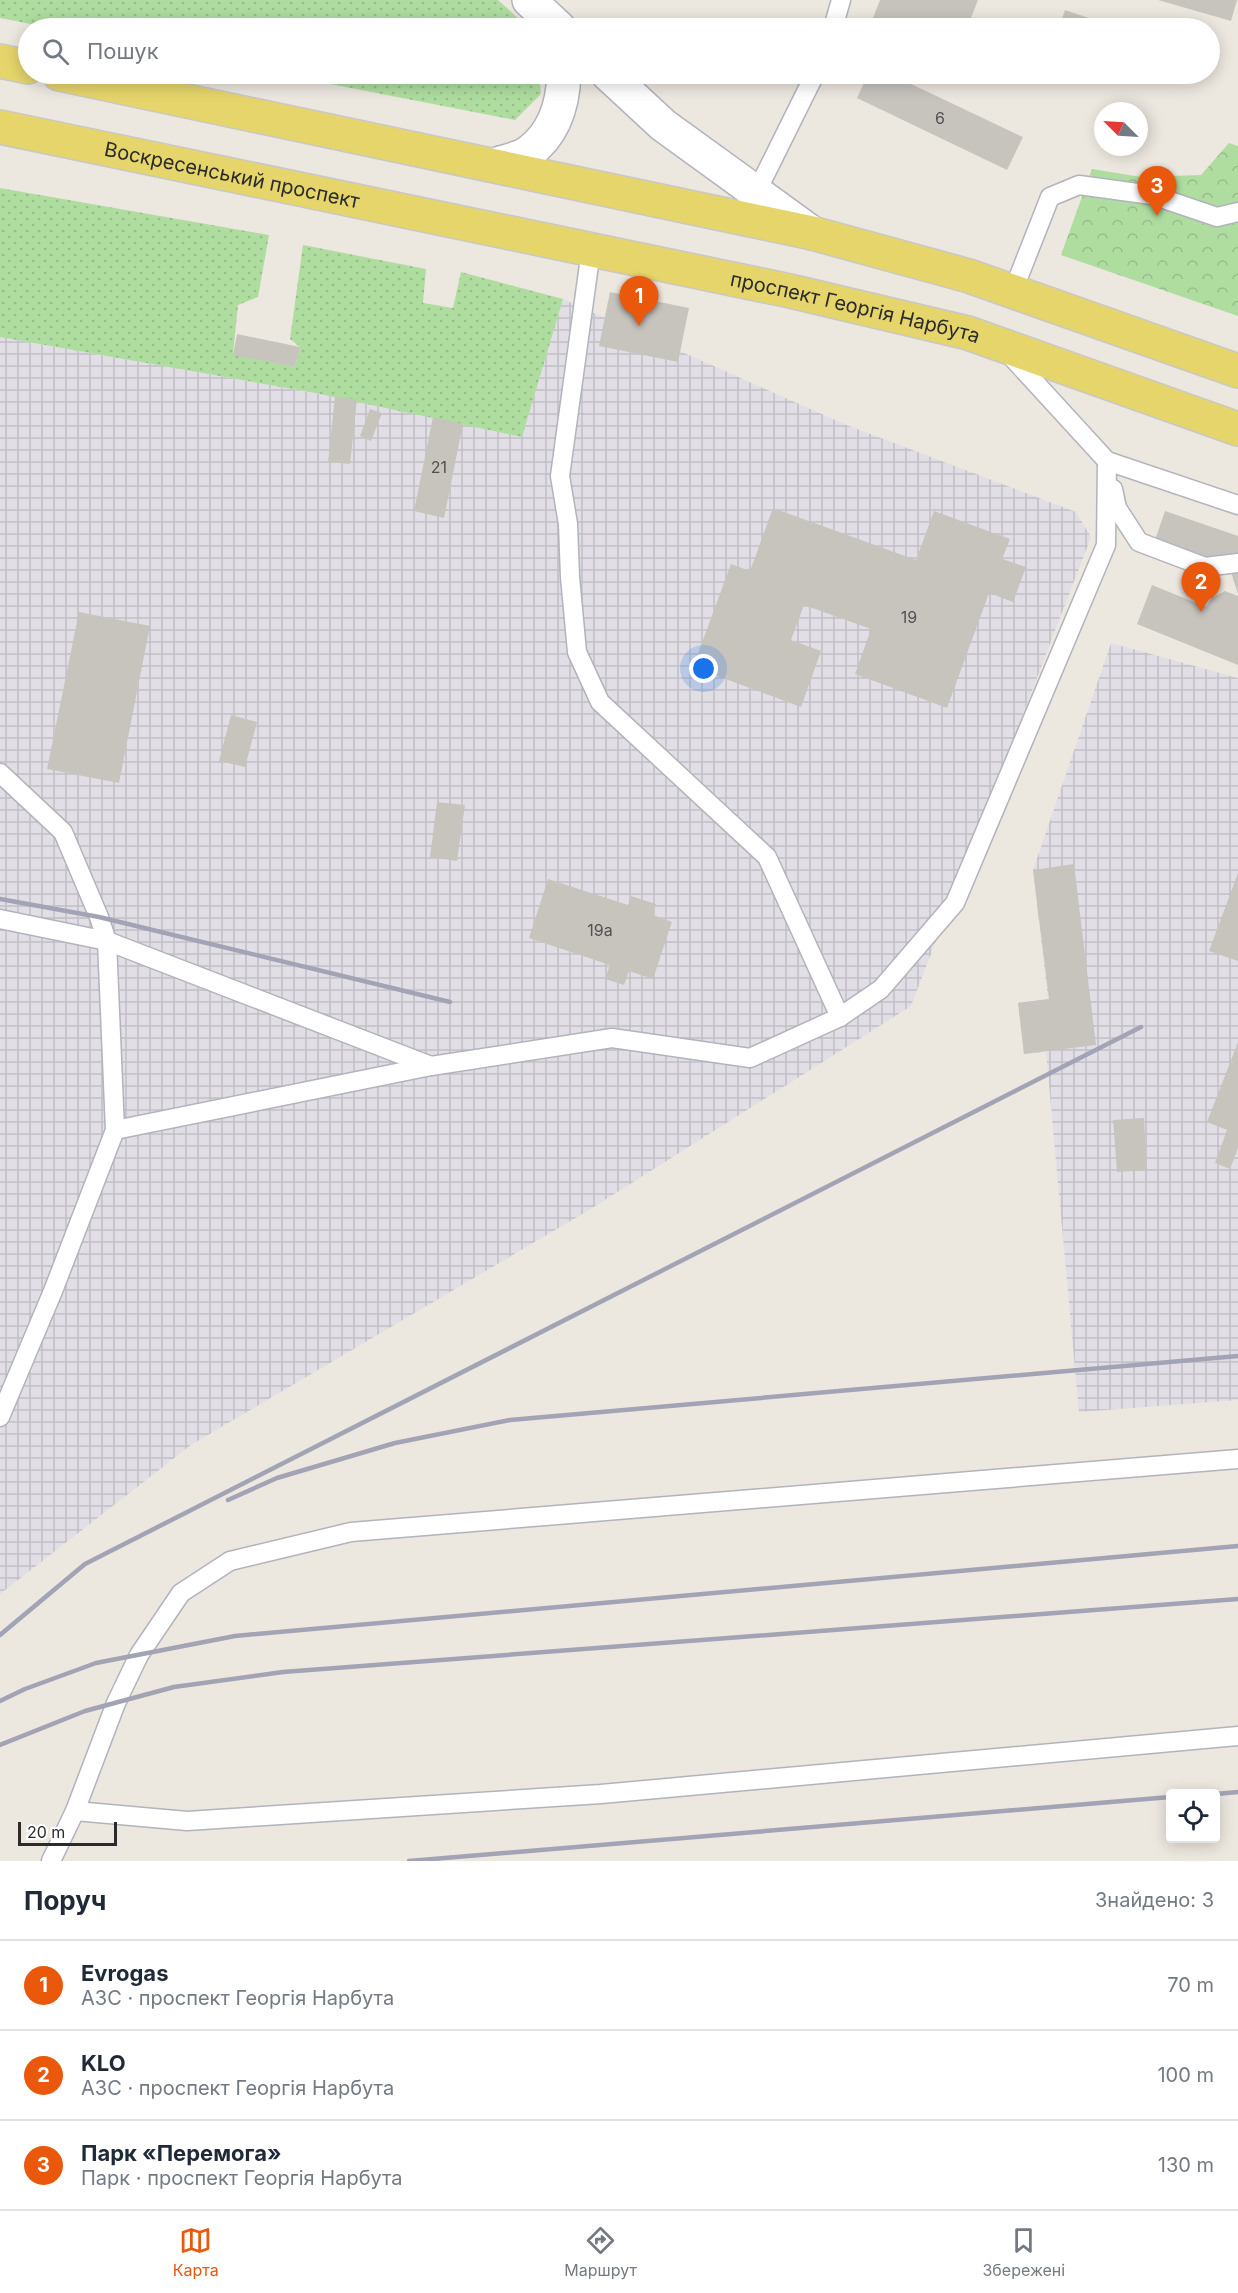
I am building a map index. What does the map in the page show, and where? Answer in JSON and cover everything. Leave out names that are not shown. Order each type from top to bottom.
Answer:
[{"type":"main road","points":[[0,61],[18,65]]},
{"type":"main road","points":[[106,84],[812,234],[969,276],[1238,370]]},
{"type":"main road","name":"Воскресенський проспект","points":[[0,127],[463,223]]},
{"type":"main road","name":"проспект Георгія Нарбута","points":[[463,223],[790,291],[968,333],[1238,429]]},
{"type":"street","points":[[494,165],[528,153],[548,134],[560,110],[563,84]]},
{"type":"street","points":[[619,84],[663,125],[812,234]]},
{"type":"lane","points":[[836,18],[841,0]]},
{"type":"lane","points":[[756,193],[810,84]]},
{"type":"lane","points":[[1012,291],[1050,197],[1079,185],[1152,195],[1217,217],[1238,212]]},
{"type":"lane","points":[[591,250],[560,476],[568,524],[570,577],[578,652],[600,702],[767,857],[840,1017]]},
{"type":"lane","points":[[999,345],[1107,461],[1238,505]]},
{"type":"lane","points":[[115,1130],[431,1066],[612,1038],[750,1058],[840,1017],[881,989],[955,903],[1106,545],[1107,461]]},
{"type":"lane","points":[[1107,461],[1117,508],[1139,542],[1205,567],[1238,563]]},
{"type":"lane","points":[[0,773],[63,832],[107,941],[115,1130],[53,1291],[0,1417]]},
{"type":"lane","points":[[0,919],[107,941],[431,1066]]},
{"type":"lane","points":[[51,1861],[75,1811],[116,1703],[139,1655],[181,1593],[230,1561],[351,1532],[1238,1459]]},
{"type":"lane","points":[[75,1811],[187,1821],[210,1820],[601,1794],[1238,1736]]},
{"type":"shaded area","points":[[563,299],[844,424],[1076,512],[1091,537],[911,1006],[589,1210],[191,1445],[0,1594],[0,337],[315,393],[522,436]]},
{"type":"shaded area","points":[[1111,643],[1238,678],[1238,1400],[1079,1412],[1046,1052],[1024,1054],[1018,1003],[1048,999],[1033,870]]},
{"type":"green space","points":[[0,0],[498,0],[518,18],[18,18],[18,22],[0,18]]},
{"type":"green space","points":[[330,84],[540,84],[541,94],[515,120]]},
{"type":"green space","points":[[1229,143],[1238,146],[1238,316],[1061,255],[1092,169],[1141,177],[1201,175]]},
{"type":"green space","points":[[0,188],[269,235],[258,297],[238,305],[233,354],[295,367],[300,347],[290,339],[303,245],[426,269],[423,303],[453,308],[461,272],[563,299],[522,437],[315,393],[0,337]]},
{"type":"building","points":[[880,0],[978,0],[971,18],[873,18]]},
{"type":"building","points":[[1158,0],[1237,0],[1231,21]]},
{"type":"building","points":[[1065,10],[1089,18],[1062,18]]},
{"type":"building","points":[[863,84],[911,84],[1023,137],[1007,170],[857,98]]},
{"type":"building","points":[[610,292],[689,308],[678,362],[599,346]]},
{"type":"building","points":[[237,334],[300,347],[295,367],[233,355]]},
{"type":"building","points":[[335,397],[357,399],[350,464],[328,462]]},
{"type":"building","points":[[370,409],[382,413],[371,441],[360,436]]},
{"type":"building","points":[[433,417],[463,424],[444,518],[414,511]]},
{"type":"building","points":[[773,508],[916,560],[934,511],[1010,539],[1002,559],[1026,567],[1013,602],[989,593],[947,708],[855,674],[871,629],[804,605],[791,640],[821,651],[801,707],[693,667],[731,564],[750,571]]},
{"type":"building","points":[[1165,511],[1238,536],[1238,594],[1230,569],[1154,543]]},
{"type":"building","points":[[1152,585],[1206,607],[1212,598],[1225,591],[1238,596],[1238,665],[1137,624]]},
{"type":"building","points":[[79,612],[150,626],[119,783],[47,769]]},
{"type":"building","points":[[231,715],[257,722],[245,767],[219,761]]},
{"type":"building","points":[[437,802],[465,805],[457,861],[430,857]]},
{"type":"building","points":[[1074,864],[1096,1045],[1024,1054],[1018,1003],[1049,999],[1033,870]]},
{"type":"building","points":[[1238,873],[1238,961],[1209,951]]},
{"type":"building","points":[[548,879],[628,905],[631,896],[656,904],[653,915],[672,922],[653,979],[629,971],[624,985],[605,979],[610,965],[529,938]]},
{"type":"building","points":[[1238,1042],[1238,1148],[1230,1169],[1215,1163],[1227,1130],[1207,1122]]},
{"type":"building","points":[[1144,1118],[1147,1170],[1117,1172],[1113,1120]]},
{"type":"railway","points":[[0,899],[99,917],[450,1002]]},
{"type":"railway","points":[[0,1635],[85,1564],[1141,1027]]},
{"type":"railway","points":[[228,1500],[277,1478],[395,1443],[510,1420],[1238,1356]]},
{"type":"railway","points":[[0,1701],[25,1689],[96,1663],[235,1636],[1238,1546]]},
{"type":"railway","points":[[0,1745],[85,1711],[174,1687],[283,1672],[1238,1599]]},
{"type":"railway","points":[[1220,1794],[1238,1792]]},
{"type":"railway","points":[[409,1861],[1166,1797]]},
{"type":"place","name":"Парк «Перемога»","points":[[1157,216]]},
{"type":"place","name":"Evrogas","points":[[639,326]]},
{"type":"place","name":"KLO","points":[[1201,612]]}]
